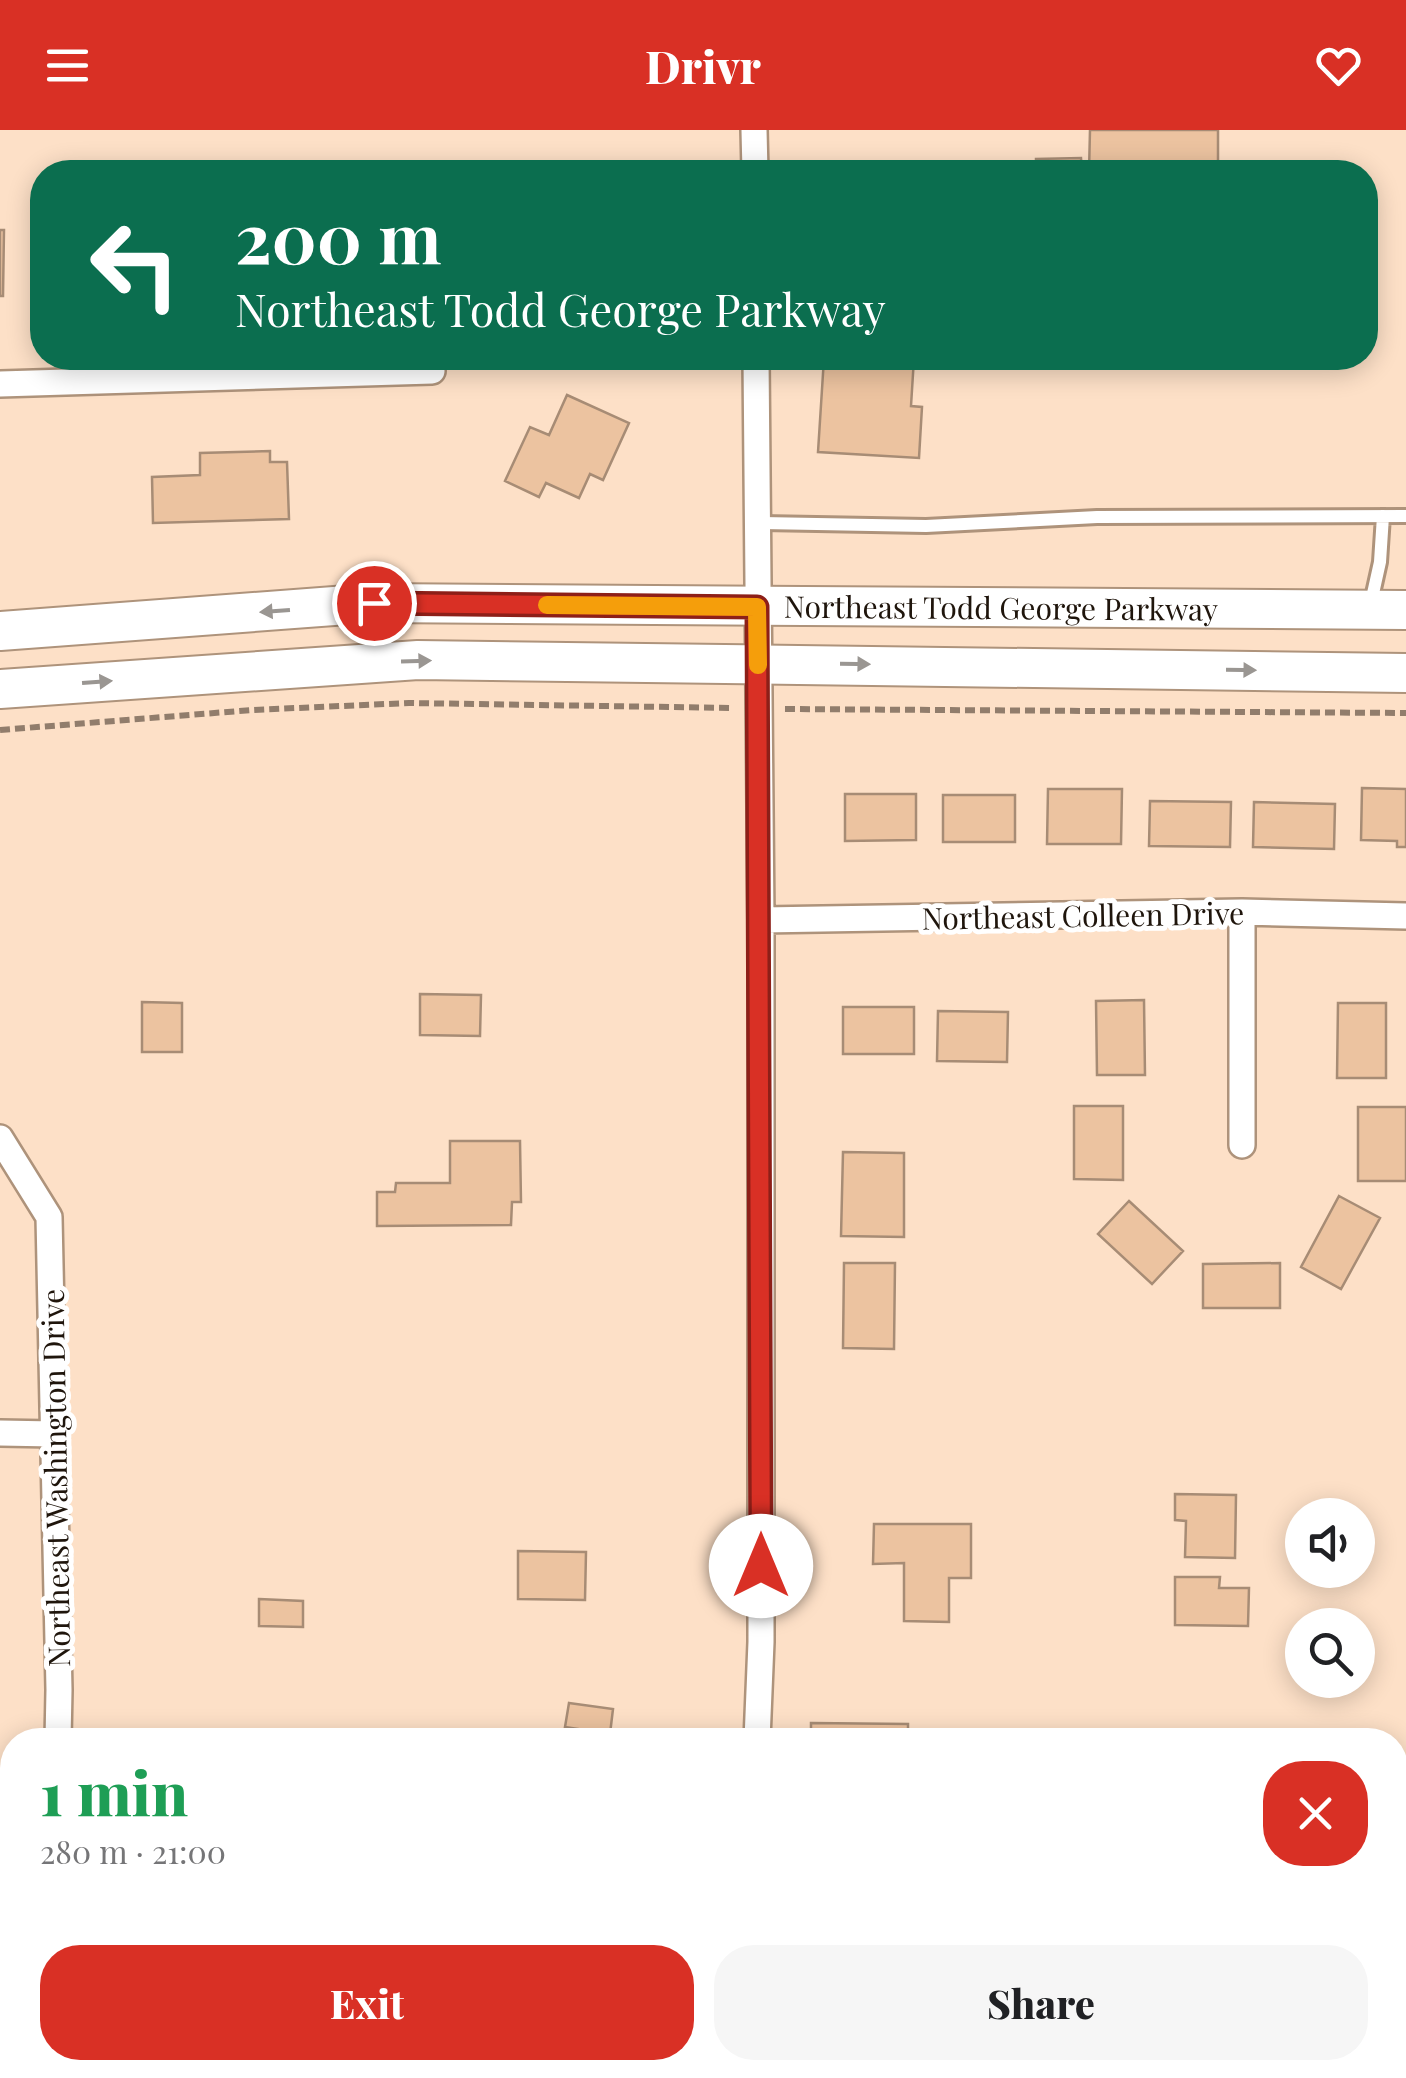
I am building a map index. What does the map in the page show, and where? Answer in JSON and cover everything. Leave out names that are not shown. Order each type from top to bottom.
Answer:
[{"type":"main road","name":"Northeast Todd George Parkway","points":[[0,631],[374,603],[1388,610]]},
{"type":"main road","points":[[1366,672],[1388,610]]},
{"type":"main road","name":"Northeast Todd George Parkway","points":[[0,689],[418,660],[1406,672]]},
{"type":"street","points":[[754,130],[754,160]]},
{"type":"street","points":[[756,370],[761,920],[761,1642],[757,1728]]},
{"type":"street","points":[[0,384],[432,371]]},
{"type":"street","points":[[1242,912],[1242,1145]]},
{"type":"street","name":"Northeast Colleen Drive","points":[[761,920],[1242,912],[1406,916]]},
{"type":"street","name":"Northeast Washington Drive","points":[[0,1138],[49,1217],[58,1728]]},
{"type":"street","points":[[0,1433],[54,1434]]},
{"type":"lane","points":[[1382,516],[1380,562],[1388,610]]},
{"type":"lane","points":[[756,522],[926,526],[1097,517],[1406,516]]},
{"type":"path","points":[[0,730],[252,710],[409,703],[1406,713]]},
{"type":"building","points":[[1090,130],[1218,130],[1218,160],[1089,160]]},
{"type":"building","points":[[1081,158],[1081,160],[1036,160]]},
{"type":"building","points":[[0,230],[4,230],[3,296],[0,296]]},
{"type":"building","points":[[823,370],[913,370],[911,406],[922,407],[919,458],[818,452]]},
{"type":"building","points":[[567,395],[629,423],[603,480],[590,474],[579,498],[546,483],[539,497],[505,481],[530,427],[549,435]]},
{"type":"building","points":[[270,451],[270,462],[287,462],[289,519],[153,523],[152,477],[200,475],[200,453]]},
{"type":"building","points":[[1362,788],[1406,789],[1406,847],[1397,847],[1397,841],[1361,840]]},
{"type":"building","points":[[1048,789],[1122,789],[1121,844],[1047,844]]},
{"type":"building","points":[[845,794],[916,794],[916,840],[845,841]]},
{"type":"building","points":[[943,795],[1015,795],[1015,842],[943,842]]},
{"type":"building","points":[[1150,801],[1231,802],[1230,847],[1149,846]]},
{"type":"building","points":[[1254,802],[1335,804],[1334,849],[1253,847]]},
{"type":"building","points":[[420,994],[481,995],[480,1036],[420,1035]]},
{"type":"building","points":[[1144,1000],[1145,1075],[1097,1075],[1096,1001]]},
{"type":"building","points":[[142,1002],[182,1003],[182,1052],[142,1052]]},
{"type":"building","points":[[1338,1003],[1386,1003],[1386,1078],[1337,1078]]},
{"type":"building","points":[[843,1007],[914,1007],[914,1054],[843,1054]]},
{"type":"building","points":[[938,1011],[1008,1012],[1007,1062],[937,1061]]},
{"type":"building","points":[[1074,1106],[1123,1106],[1123,1180],[1074,1179]]},
{"type":"building","points":[[1358,1107],[1406,1107],[1406,1181],[1358,1181]]},
{"type":"building","points":[[450,1141],[520,1141],[521,1202],[512,1202],[511,1225],[377,1226],[377,1192],[395,1192],[396,1183],[450,1183]]},
{"type":"building","points":[[843,1152],[904,1153],[904,1237],[841,1236]]},
{"type":"building","points":[[1339,1196],[1380,1218],[1341,1289],[1301,1267]]},
{"type":"building","points":[[1129,1201],[1183,1251],[1152,1284],[1098,1234]]},
{"type":"building","points":[[844,1263],[895,1263],[894,1349],[843,1348]]},
{"type":"building","points":[[1280,1263],[1280,1308],[1203,1308],[1203,1264]]},
{"type":"building","points":[[1175,1494],[1236,1495],[1235,1558],[1185,1557],[1186,1521],[1175,1520]]},
{"type":"building","points":[[874,1524],[971,1524],[971,1578],[949,1578],[949,1622],[904,1621],[904,1563],[873,1564]]},
{"type":"building","points":[[518,1551],[586,1552],[585,1600],[518,1599]]},
{"type":"building","points":[[1175,1577],[1220,1577],[1219,1588],[1249,1588],[1248,1626],[1175,1625]]},
{"type":"building","points":[[259,1599],[303,1601],[303,1627],[259,1626]]},
{"type":"building","points":[[569,1703],[613,1709],[611,1728],[565,1727]]},
{"type":"building","points":[[811,1723],[908,1724],[908,1728],[811,1728]]},
{"type":"slow traffic","points":[[547,605],[757,607],[758,665]]},
{"type":"route","points":[[374,603],[757,607],[761,1566]]}]
